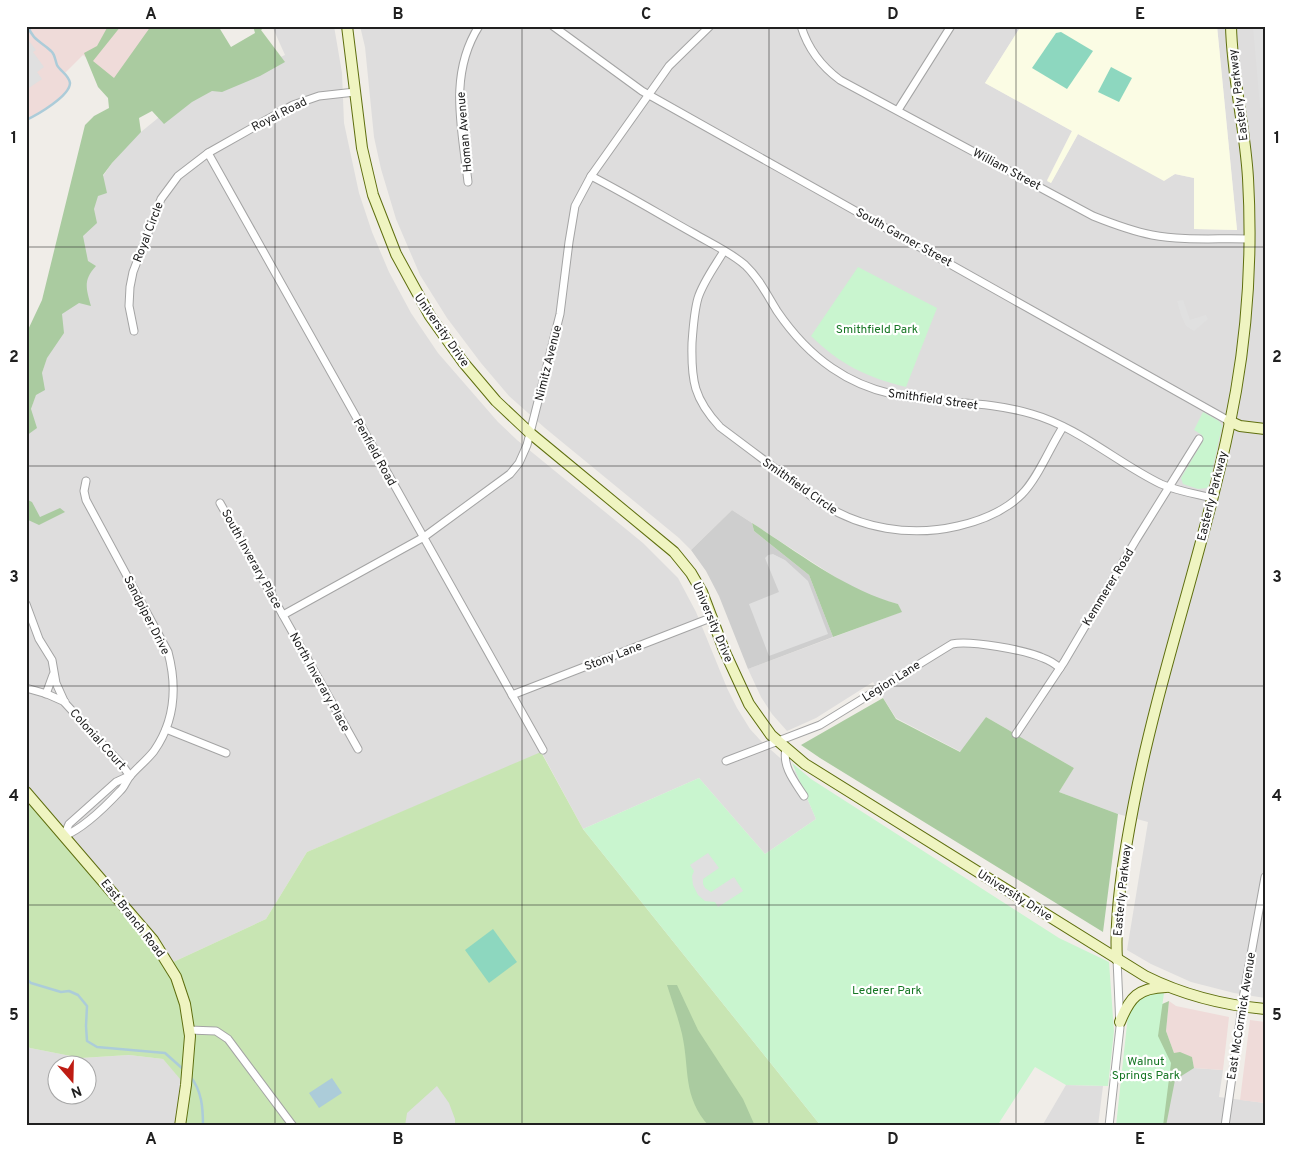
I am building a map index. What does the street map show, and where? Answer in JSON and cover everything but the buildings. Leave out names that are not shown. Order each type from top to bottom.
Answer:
[{"type":"main road","name":"University Drive","points":[[347,26],[362,148],[374,195],[396,254],[413,288],[430,316],[463,362],[496,401],[530,434],[674,552],[691,572],[713,617],[724,650],[743,692],[757,716],[777,741],[786,750],[813,769],[1145,976],[1168,987],[1210,1001],[1265,1009]]},
{"type":"main road","name":"Easterly Parkway","points":[[1117,959],[1116,945],[1121,885],[1136,793],[1212,498],[1236,389],[1243,333],[1249,239],[1248,173],[1234,76],[1231,26]]},
{"type":"main road","name":"South Garner Street","points":[[1229,421],[1240,426],[1265,429]]},
{"type":"main road","name":"East Branch Road","points":[[26,792],[106,883],[169,964],[185,1004],[189,1030],[189,1060],[180,1126]]},
{"type":"main road","points":[[1120,1022],[1127,1005],[1137,995],[1151,988],[1168,987]]},
{"type":"street","name":"Homan Avenue","points":[[468,182],[459,89],[460,73],[464,57],[479,26]]},
{"type":"street","name":"South Garner Street","points":[[553,26],[642,91],[1229,421]]},
{"type":"street","name":"Nimitz Avenue","points":[[283,615],[424,537],[510,474],[519,463],[525,452],[530,434],[560,314],[572,222],[576,206],[591,176],[676,58],[710,26]]},
{"type":"street","name":"William Street","points":[[801,26],[811,50],[829,72],[840,80],[1093,216],[1120,227],[1154,235],[1189,238],[1249,239]]},
{"type":"street","points":[[898,110],[951,26]]},
{"type":"street","name":"Royal Road","points":[[208,153],[304,100],[326,95],[355,92]]},
{"type":"street","name":"Royal Circle","points":[[134,331],[129,306],[130,286],[133,272],[161,199],[178,176],[208,153]]},
{"type":"street","name":"Penfield Road","points":[[208,153],[543,750]]},
{"type":"street","name":"Smithfield Street","points":[[591,176],[736,258],[752,272],[789,328],[808,348],[833,369],[854,381],[885,393],[909,398],[1019,410],[1042,417],[1170,487],[1212,498]]},
{"type":"street","name":"Smithfield Circle","points":[[724,251],[703,287],[695,312],[691,370],[699,399],[708,414],[720,427],[820,502],[840,514],[870,525],[908,531],[946,529],[990,515],[1022,494],[1030,484],[1063,427]]},
{"type":"street","name":"Kemmerer Road","points":[[1016,734],[1060,668],[1199,439]]},
{"type":"street","name":"Sandpiper Drive","points":[[64,836],[69,824],[116,782],[130,776],[154,751],[166,729],[172,710],[174,686],[168,652],[86,500],[84,490],[86,481]]},
{"type":"street","name":"South Inverary Place","points":[[220,503],[283,615]]},
{"type":"street","points":[[26,604],[38,639],[52,660],[56,683],[65,703]]},
{"type":"street","name":"North Inverary Place","points":[[283,615],[358,749]]},
{"type":"street","name":"Stony Lane","points":[[512,695],[713,617]]},
{"type":"street","name":"Legion Lane","points":[[726,760],[820,725],[952,644],[971,643],[1026,652],[1043,658],[1060,668]]},
{"type":"street","points":[[46,694],[53,672]]},
{"type":"street","points":[[26,688],[46,694],[65,703]]},
{"type":"street","name":"Colonial Court","points":[[65,703],[130,776]]},
{"type":"street","points":[[166,729],[226,753]]},
{"type":"street","points":[[786,750],[785,755],[788,769],[804,796]]},
{"type":"street","name":"East McCormick Avenue","points":[[1225,1126],[1242,1006],[1265,877]]},
{"type":"street","points":[[1109,1126],[1120,1022],[1117,959]]},
{"type":"street","points":[[189,1030],[209,1029],[223,1034],[234,1046],[292,1126]]},
{"type":"shaded area","points":[[26,26],[181,26],[121,88],[83,55],[65,73],[70,82],[63,97],[26,120]]},
{"type":"shaded area","points":[[272,26],[334,26],[342,73],[344,123],[359,193],[372,232],[389,272],[411,313],[438,353],[498,422],[517,440],[643,543],[678,578],[696,612],[737,708],[750,729],[761,741],[796,772],[816,819],[765,854],[699,778],[583,829],[542,753],[307,852],[266,919],[169,964],[26,792],[26,521],[28,519],[26,514],[26,426],[61,310],[92,192],[112,163],[136,136],[163,114],[195,95],[285,55]]},
{"type":"shaded area","points":[[360,26],[1021,26],[985,83],[1072,131],[1047,180],[1051,183],[1078,134],[1164,180],[1175,174],[1194,178],[1194,229],[1237,230],[1217,26],[1265,26],[1265,998],[1234,993],[1191,982],[1151,964],[1127,950],[1148,822],[1118,814],[1059,792],[1074,768],[986,717],[961,752],[896,718],[873,682],[816,718],[787,731],[772,714],[761,697],[748,669],[901,612],[898,604],[875,598],[843,582],[732,510],[691,550],[509,396],[447,318],[420,275],[396,219],[381,169],[374,137],[365,47]]},
{"type":"shaded area","points":[[1021,26],[1217,26],[1237,230],[1194,229],[1194,178],[1175,174],[1164,181],[1078,134],[1051,183],[1047,181],[1072,131],[985,83]]},
{"type":"shaded area","points":[[1265,27],[1265,107],[1260,108],[1253,28]]},
{"type":"shaded area","points":[[26,37],[36,50],[33,52],[44,67],[37,72],[42,79],[26,90]]},
{"type":"shaded area","points":[[1183,300],[1190,320],[1206,315],[1208,319],[1194,331],[1186,326],[1181,315],[1177,301]]},
{"type":"shaded area","points":[[732,510],[752,523],[754,531],[809,575],[833,637],[748,669],[719,596],[706,571],[691,550]]},
{"type":"shaded area","points":[[773,554],[785,560],[808,581],[828,634],[769,656],[749,604],[779,592],[765,558]]},
{"type":"shaded area","points":[[708,853],[719,868],[703,879],[705,888],[711,892],[734,877],[743,891],[718,907],[715,902],[705,901],[698,895],[693,885],[692,876],[694,871],[690,865]]},
{"type":"shaded area","points":[[1169,1001],[1176,1006],[1229,1017],[1223,1070],[1194,1068],[1192,1057],[1174,1053],[1166,1031]]},
{"type":"shaded area","points":[[1250,1020],[1265,1022],[1265,1103],[1240,1100]]},
{"type":"shaded area","points":[[26,1046],[61,1054],[48,1054],[48,1104],[98,1104],[98,1057],[129,1055],[163,1059],[186,1085],[180,1126],[26,1126]]},
{"type":"shaded area","points":[[1171,1063],[1194,1068],[1223,1070],[1219,1097],[1265,1103],[1265,1126],[1163,1126]]},
{"type":"shaded area","points":[[1066,1085],[1103,1086],[1098,1126],[1042,1126]]},
{"type":"shaded area","points":[[437,1086],[449,1103],[455,1119],[455,1126],[405,1126],[407,1113]]},
{"type":"green space","points":[[108,26],[121,26],[93,61],[114,78],[151,26],[214,26],[220,29],[231,47],[255,33],[253,26],[266,26],[261,30],[285,62],[260,76],[222,92],[212,91],[192,102],[164,124],[152,111],[139,118],[141,132],[103,175],[107,193],[98,196],[94,209],[97,223],[83,236],[88,261],[96,266],[87,280],[91,306],[79,303],[62,314],[64,333],[47,358],[42,373],[45,390],[36,395],[31,409],[37,428],[26,436],[26,334],[42,300],[85,125],[94,116],[109,108],[108,98],[98,87],[84,53],[97,46]]},
{"type":"green space","points":[[1061,32],[1093,51],[1067,89],[1032,68],[1056,33]]},
{"type":"green space","points":[[1111,67],[1132,78],[1119,102],[1098,92]]},
{"type":"green space","name":"Smithfield Park","points":[[858,267],[937,308],[906,387],[855,369],[832,355],[811,336]]},
{"type":"green space","points":[[1203,412],[1219,421],[1222,426],[1209,485],[1207,488],[1198,489],[1183,484],[1181,478],[1203,441],[1202,435],[1194,430]]},
{"type":"green space","points":[[26,499],[32,502],[40,517],[60,508],[65,512],[39,525],[26,519]]},
{"type":"green space","points":[[752,523],[840,580],[898,604],[902,612],[833,637],[809,575],[754,531]]},
{"type":"green space","points":[[883,698],[896,719],[960,752],[986,717],[1074,768],[1059,792],[1118,814],[1103,932],[801,745]]},
{"type":"green space","points":[[541,752],[583,829],[821,1126],[180,1126],[186,1086],[163,1059],[129,1055],[98,1057],[98,1054],[61,1054],[26,1046],[26,792],[169,964],[266,919],[307,852]]},
{"type":"green space","name":"Lederer Park","points":[[792,763],[811,779],[1059,938],[1109,962],[1114,1031],[1108,1086],[1066,1085],[1035,1067],[997,1126],[821,1126],[583,829],[699,778],[765,854],[816,819]]},
{"type":"green space","points":[[493,929],[517,962],[489,983],[465,950]]},
{"type":"green space","points":[[667,985],[677,985],[698,1030],[743,1099],[755,1126],[709,1126],[700,1115],[688,1082],[682,1034]]},
{"type":"green space","name":"Walnut Springs Park","points":[[1155,991],[1164,993],[1158,1036],[1171,1063],[1163,1126],[1116,1126],[1128,1015],[1137,998]]},
{"type":"green space","points":[[1169,1001],[1166,1031],[1174,1053],[1180,1052],[1192,1057],[1194,1068],[1175,1080],[1166,1126],[1119,1126],[1160,1005]]},
{"type":"water","points":[[332,1078],[342,1093],[319,1108],[309,1093]]},
{"type":"waterway","points":[[26,120],[45,110],[65,94],[70,83],[57,65],[52,52],[35,38],[28,26]]},
{"type":"waterway","points":[[26,979],[31,983],[61,992],[69,991],[78,995],[87,1006],[87,1041],[97,1047],[165,1053],[183,1069]]},
{"type":"waterway","points":[[190,1076],[199,1094],[203,1126]]}]
